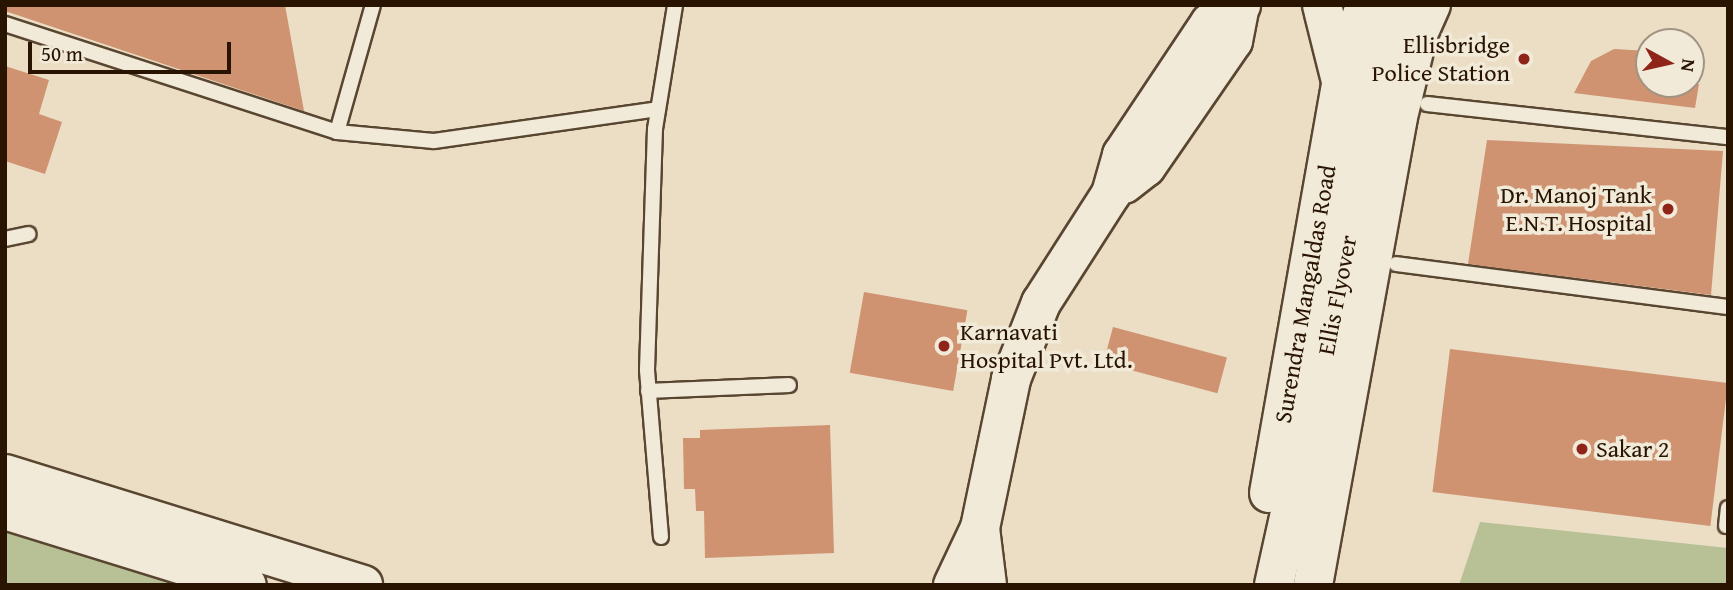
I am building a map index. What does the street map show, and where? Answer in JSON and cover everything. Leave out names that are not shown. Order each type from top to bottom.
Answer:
[{"type":"main road","points":[[1322,5],[1341,83]]},
{"type":"main road","name":"Surendra Mangaldas Road","points":[[1252,585],[1341,83],[1365,5]]},
{"type":"main road","name":"Ellis Flyover","points":[[1273,585],[1331,328],[1371,110],[1401,5]]},
{"type":"main road","name":"Ellis Flyover","points":[[1313,585],[1397,121],[1418,34],[1431,5]]},
{"type":"main road","points":[[1335,585],[1427,104],[1438,5]]},
{"type":"main road","points":[[953,585],[980,527],[1011,379],[1041,303],[1111,194],[1146,167],[1233,41],[1240,6]]},
{"type":"main road","points":[[5,474],[363,585]]},
{"type":"main road","points":[[5,510],[247,585]]},
{"type":"main road","points":[[980,527],[987,585]]},
{"type":"lane","points":[[337,132],[373,5]]},
{"type":"lane","points":[[661,537],[648,391],[658,109],[675,5]]},
{"type":"lane","points":[[5,24],[337,132],[434,141],[658,109]]},
{"type":"lane","points":[[1427,104],[1728,137]]},
{"type":"lane","points":[[5,239],[27,234]]},
{"type":"lane","points":[[1396,264],[1728,307]]},
{"type":"lane","points":[[648,391],[789,385]]},
{"type":"lane","points":[[1726,526],[1728,508]]},
{"type":"green space","points":[[1480,522],[1728,548],[1728,585],[1459,585]]},
{"type":"green space","points":[[5,531],[153,574],[183,585],[5,585]]},
{"type":"building","points":[[5,5],[285,5],[304,111],[5,11]]},
{"type":"building","points":[[1614,49],[1635,50],[1635,98],[1697,98],[1695,108],[1574,93],[1591,61]]},
{"type":"building","points":[[5,66],[49,80],[39,114],[62,122],[45,174],[5,161]]},
{"type":"building","points":[[1487,140],[1723,151],[1711,295],[1468,264]]},
{"type":"building","points":[[864,292],[967,310],[953,391],[850,373]]},
{"type":"building","points":[[1113,327],[1227,358],[1217,393],[1103,363]]},
{"type":"building","name":"Sakar 2","points":[[1450,349],[1728,383],[1710,526],[1432,492]]},
{"type":"building","points":[[830,425],[834,553],[705,558],[704,511],[696,511],[695,489],[684,489],[683,438],[700,438],[700,430]]},
{"type":"place","name":"Ellisbridge Police Station","points":[[1524,59]]},
{"type":"place","name":"Dr. Manoj Tank E.N.T. Hospital","points":[[1668,209]]},
{"type":"place","name":"Karnavati Hospital Pvt. Ltd.","points":[[944,346]]},
{"type":"place","name":"Sakar 2","points":[[1582,449]]}]
